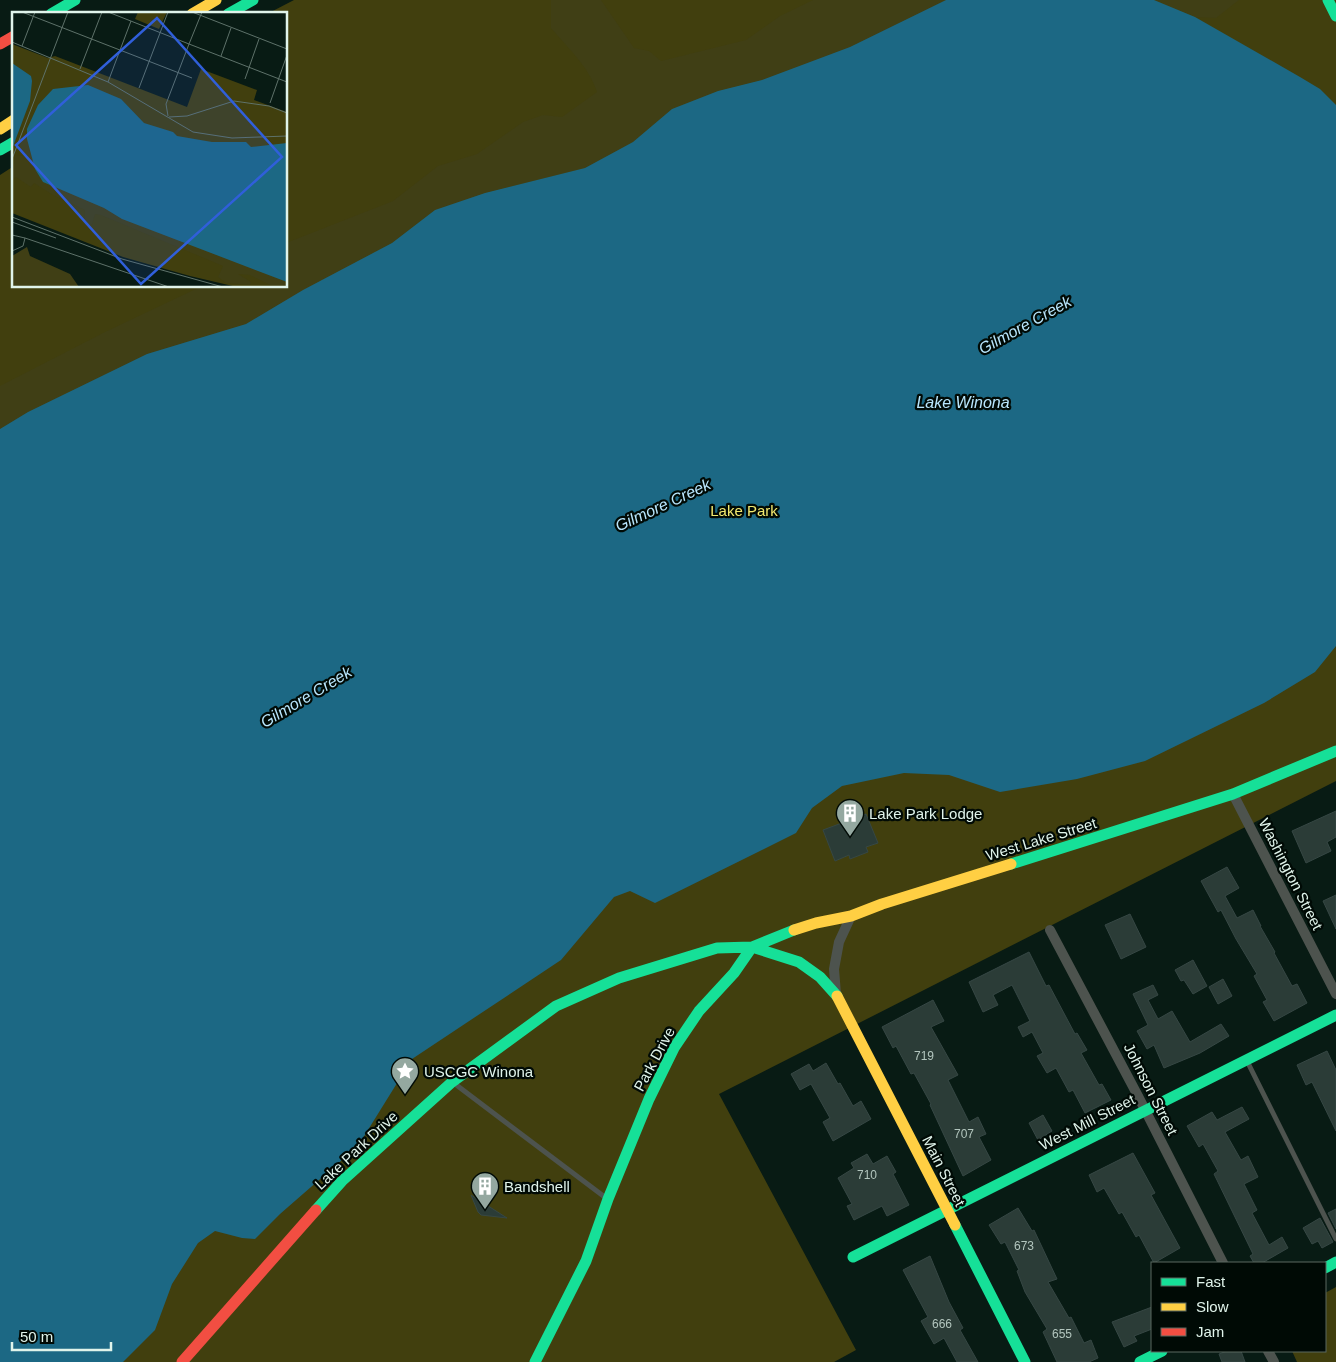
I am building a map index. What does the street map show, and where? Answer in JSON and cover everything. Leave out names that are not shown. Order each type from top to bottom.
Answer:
[{"type":"main road","points":[[54,12],[75,0]]},
{"type":"main road","points":[[195,12],[216,0]]},
{"type":"main road","points":[[232,12],[253,0]]},
{"type":"main road","points":[[1328,0],[1336,16]]},
{"type":"main road","points":[[0,44],[12,37]]},
{"type":"main road","points":[[0,129],[12,121]]},
{"type":"main road","points":[[0,150],[12,143]]},
{"type":"main road","name":"West Lake Street","points":[[752,947],[816,923],[850,916],[882,904],[1233,794],[1336,751]]},
{"type":"main road","name":"Main Street","points":[[752,947],[799,962],[820,977],[836,994],[1025,1362]]},
{"type":"main road","name":"Lake Park Drive","points":[[182,1362],[342,1181],[452,1082],[556,1006],[619,978],[717,948],[752,947]]},
{"type":"main road","name":"Park Drive","points":[[534,1362],[586,1262],[608,1200],[649,1099],[674,1048],[700,1011],[734,973],[752,947]]},
{"type":"main road","name":"West Mill Street","points":[[853,1258],[946,1209],[1336,1015]]},
{"type":"main road","points":[[1140,1362],[1160,1352]]},
{"type":"street","name":"Washington Street","points":[[1233,794],[1336,994]]},
{"type":"street","name":"Main Street","points":[[836,994],[834,969],[839,942],[850,916]]},
{"type":"street","name":"Johnson Street","points":[[1050,930],[1222,1262]]},
{"type":"lane","points":[[1246,1059],[1336,1239]]},
{"type":"lane","points":[[452,1082],[608,1200]]},
{"type":"green space","name":"Lake Winona","points":[[294,0],[1336,0],[1336,781],[719,1094],[856,1350],[834,1362],[0,1362],[0,175],[12,167],[12,288],[288,288],[288,12],[271,12]]},
{"type":"green space","points":[[1336,1287],[1336,1362],[1297,1362],[1292,1352],[1326,1352],[1326,1292]]},
{"type":"shaded area","points":[[551,0],[601,0],[634,48],[649,51],[661,61],[746,40],[780,16],[813,0],[946,0],[850,47],[762,80],[718,91],[672,109],[633,142],[585,168],[485,193],[435,210],[392,243],[303,290],[246,324],[147,354],[28,412],[0,429],[0,386],[105,332],[198,288],[288,288],[288,242],[393,201],[438,166],[477,154],[523,122],[543,115],[562,117],[597,92],[589,74],[551,28]]},
{"type":"shaded area","points":[[1154,0],[1239,0],[1216,18],[1195,17]]},
{"type":"water","name":"Lake Winona","points":[[946,0],[1154,0],[1195,17],[1300,77],[1320,89],[1336,105],[1336,646],[1315,672],[1264,703],[1145,761],[1077,779],[1000,792],[949,775],[904,773],[842,786],[812,808],[796,833],[655,903],[630,891],[614,897],[561,960],[412,1059],[358,1146],[280,1214],[255,1239],[242,1238],[215,1231],[198,1243],[172,1284],[155,1330],[123,1362],[0,1362],[0,429],[28,412],[147,354],[246,324],[303,290],[392,243],[435,210],[485,193],[585,168],[633,142],[672,109],[718,91],[762,80],[850,47]]},
{"type":"building","points":[[1336,811],[1336,837],[1327,842],[1331,851],[1306,863],[1292,831]]},
{"type":"building","name":"Lake Park Lodge","points":[[866,814],[878,843],[866,847],[868,852],[850,859],[849,855],[835,861],[823,830]]},
{"type":"building","points":[[1227,867],[1239,888],[1225,896],[1237,918],[1253,910],[1292,986],[1297,984],[1307,1003],[1274,1021],[1263,1002],[1267,1000],[1254,976],[1257,974],[1221,910],[1218,912],[1201,881]]},
{"type":"building","points":[[1336,895],[1336,929],[1323,901]]},
{"type":"building","points":[[1130,914],[1146,947],[1121,959],[1105,925]]},
{"type":"building","points":[[1029,952],[1046,986],[1049,985],[1075,1034],[1077,1033],[1087,1050],[1081,1053],[1099,1085],[1102,1084],[1111,1100],[1085,1113],[1073,1090],[1069,1092],[1056,1068],[1047,1073],[1037,1056],[1043,1053],[1032,1032],[1023,1037],[1018,1027],[1030,1021],[1012,985],[993,995],[998,1005],[983,1012],[969,982]]},
{"type":"building","points":[[1193,960],[1207,986],[1193,994],[1184,980],[1181,981],[1175,970]]},
{"type":"building","points":[[1223,979],[1232,996],[1218,1004],[1209,987]]},
{"type":"building","points":[[1153,985],[1158,995],[1148,1000],[1158,1019],[1172,1011],[1190,1042],[1221,1024],[1229,1036],[1200,1053],[1164,1068],[1154,1045],[1147,1049],[1137,1031],[1148,1025],[1133,994]]},
{"type":"building","points":[[933,1000],[944,1021],[931,1027],[958,1075],[948,1080],[969,1122],[978,1117],[986,1134],[979,1137],[991,1160],[963,1176],[931,1104],[914,1073],[911,1074],[896,1046],[893,1048],[882,1027]]},
{"type":"building","points":[[1327,1051],[1336,1070],[1336,1131],[1312,1082],[1306,1085],[1297,1065]]},
{"type":"building","points":[[826,1063],[853,1106],[861,1101],[871,1119],[833,1141],[823,1122],[830,1118],[811,1084],[800,1090],[791,1074],[809,1064],[813,1071]]},
{"type":"building","points":[[1242,1107],[1249,1119],[1225,1132],[1241,1160],[1248,1156],[1258,1177],[1244,1184],[1257,1210],[1252,1213],[1269,1245],[1282,1237],[1288,1248],[1264,1262],[1253,1262],[1250,1256],[1253,1254],[1214,1174],[1218,1171],[1203,1144],[1199,1147],[1187,1126],[1212,1112],[1217,1120]]},
{"type":"building","points":[[1043,1115],[1052,1131],[1038,1140],[1029,1123]]},
{"type":"building","points":[[1133,1153],[1155,1193],[1151,1195],[1180,1248],[1153,1262],[1139,1235],[1136,1237],[1122,1212],[1119,1214],[1104,1188],[1097,1192],[1089,1175]]},
{"type":"building","points":[[867,1154],[873,1164],[887,1156],[896,1172],[893,1174],[909,1205],[887,1216],[882,1206],[854,1220],[847,1206],[852,1204],[838,1178],[854,1168],[851,1163]]},
{"type":"building","name":"Bandshell","points":[[471,1195],[507,1218],[481,1215]]},
{"type":"building","points":[[1018,1208],[1032,1231],[1034,1230],[1057,1279],[1048,1282],[1069,1318],[1071,1317],[1084,1343],[1091,1340],[1098,1358],[1089,1362],[1057,1362],[1043,1332],[1047,1329],[1025,1292],[1017,1271],[1019,1270],[1005,1242],[1001,1244],[989,1225]]},
{"type":"building","points":[[1336,1209],[1336,1229],[1328,1213]]},
{"type":"building","points":[[1320,1218],[1333,1242],[1322,1248],[1318,1241],[1312,1244],[1303,1228]]},
{"type":"building","points":[[930,1256],[949,1302],[963,1328],[960,1330],[978,1362],[957,1362],[944,1338],[934,1344],[921,1321],[928,1317],[903,1270]]},
{"type":"building","points":[[1151,1307],[1151,1329],[1134,1336],[1137,1341],[1124,1347],[1112,1322]]},
{"type":"building","points":[[1224,1352],[1241,1352],[1245,1362],[1222,1362],[1219,1354]]},
{"type":"traffic: fast","points":[[54,12],[75,0]]},
{"type":"traffic: fast","points":[[232,12],[253,0]]},
{"type":"traffic: fast","points":[[1328,0],[1336,16]]},
{"type":"traffic: fast","points":[[0,150],[12,143]]},
{"type":"traffic: fast","points":[[1011,864],[1233,794],[1336,751]]},
{"type":"traffic: fast","points":[[535,1362],[586,1261],[608,1199],[649,1099],[674,1048],[699,1011],[734,973],[752,947],[794,930]]},
{"type":"traffic: fast","points":[[316,1210],[342,1181],[452,1082],[556,1006],[619,978],[717,948],[752,947],[799,962],[820,977],[837,996]]},
{"type":"traffic: fast","points":[[853,1257],[1336,1015]]},
{"type":"traffic: fast","points":[[955,1225],[1025,1362]]},
{"type":"traffic: fast","points":[[1326,1267],[1336,1262]]},
{"type":"traffic: fast","points":[[1140,1362],[1160,1352]]},
{"type":"traffic: slow","points":[[195,12],[216,0]]},
{"type":"traffic: slow","points":[[0,129],[12,121]]},
{"type":"traffic: slow","points":[[794,930],[816,923],[851,916],[882,904],[1011,864]]},
{"type":"traffic: slow","points":[[837,996],[955,1225]]},
{"type":"traffic: jam","points":[[0,44],[12,37]]},
{"type":"traffic: jam","points":[[182,1362],[316,1210]]},
{"type":"place","name":"Lake Park Lodge","points":[[850,837]]},
{"type":"place","name":"USCGC Winona","points":[[405,1095]]},
{"type":"place","name":"Bandshell","points":[[485,1210]]},
{"type":"water label","name":"Gilmore Creek","points":[[1025,325]]},
{"type":"water label","name":"Gilmore Creek","points":[[663,505]]},
{"type":"water label","name":"Gilmore Creek","points":[[306,697]]},
{"type":"park label","name":"Lake Park","points":[[744,510]]}]
